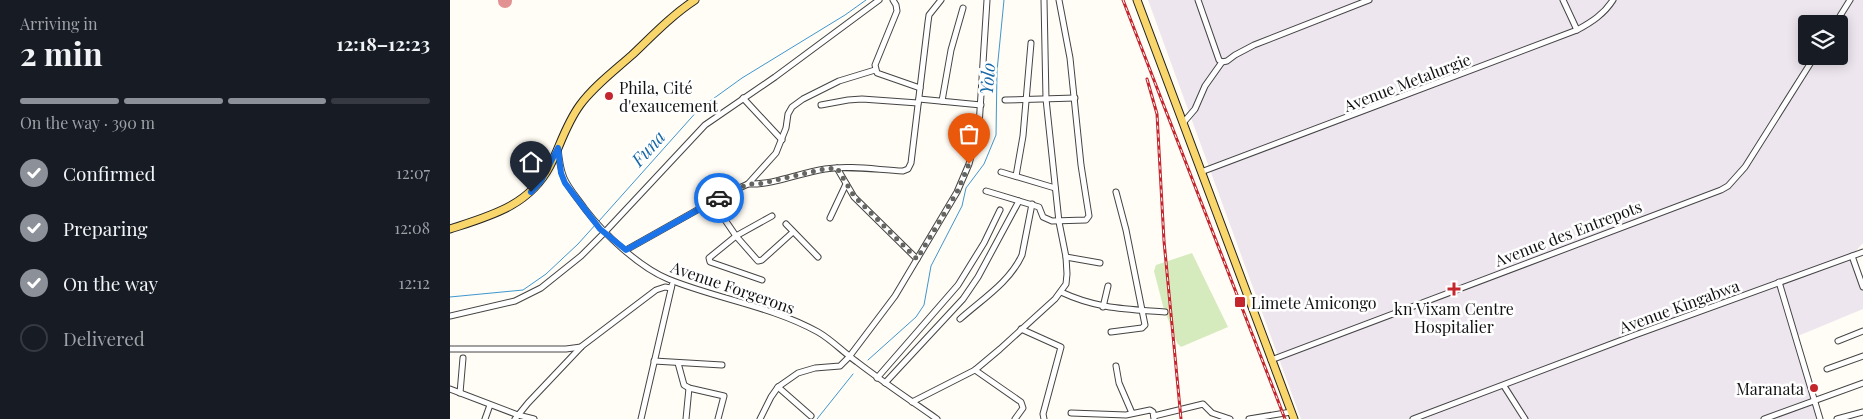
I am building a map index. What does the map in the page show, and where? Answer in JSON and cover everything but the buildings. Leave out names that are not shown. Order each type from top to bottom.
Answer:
[{"type":"main road","points":[[450,228],[507,208],[520,201],[541,181],[572,117],[589,94],[695,0]]},
{"type":"main road","points":[[1137,0],[1293,415]]},
{"type":"street","points":[[450,316],[493,307],[525,297],[542,288],[581,256],[602,231],[705,125],[775,77],[880,0]]},
{"type":"street","points":[[875,70],[875,65],[897,11],[893,0]]},
{"type":"street","points":[[748,184],[759,184],[824,169],[903,171],[908,169],[911,163],[929,15],[941,0]]},
{"type":"street","points":[[760,419],[771,397],[778,388],[798,373],[815,368],[840,366],[849,357],[894,296],[957,192],[974,146],[979,126],[987,0]]},
{"type":"street","points":[[912,402],[975,370],[1062,292],[1067,279],[1066,257],[1059,222],[1046,99],[1044,0]]},
{"type":"street","points":[[986,191],[1039,207],[1043,217],[1048,220],[1059,222],[1086,220],[1089,216],[1081,165],[1070,58],[1059,0]]},
{"type":"street","points":[[1198,0],[1219,60],[1222,62]]},
{"type":"street","points":[[1183,123],[1195,109],[1205,86],[1222,62],[1254,45],[1369,0]]},
{"type":"street","points":[[1563,0],[1578,30]]},
{"type":"street","name":"Avenue Metalurgie","points":[[1201,172],[1578,30],[1592,22],[1613,0]]},
{"type":"street","points":[[1841,15],[1850,0]]},
{"type":"street","points":[[942,101],[951,50],[963,8]]},
{"type":"street","points":[[1016,176],[1023,136],[1031,43]]},
{"type":"street","name":"Avenue des Entrepots","points":[[1271,360],[1728,186],[1745,167],[1809,65]]},
{"type":"street","points":[[875,70],[877,73],[920,88]]},
{"type":"street","points":[[626,250],[748,184],[776,153],[786,128],[788,114],[792,107],[803,99],[839,81],[875,70]]},
{"type":"street","points":[[743,98],[782,140]]},
{"type":"street","points":[[1005,100],[1075,98]]},
{"type":"street","points":[[821,105],[862,99],[942,101],[981,105]]},
{"type":"street","name":"Avenue Forgerons","points":[[558,148],[561,173],[565,183],[590,216],[602,231],[652,270],[673,280],[784,316],[820,333],[877,378],[937,419]]},
{"type":"street","points":[[837,168],[846,184],[866,209],[917,259]]},
{"type":"street","points":[[1001,172],[1055,188]]},
{"type":"street","points":[[830,218],[846,184]]},
{"type":"street","points":[[1112,332],[1142,328],[1145,325],[1126,230],[1116,192]]},
{"type":"street","points":[[885,383],[963,299],[978,277],[1019,201]]},
{"type":"street","points":[[712,202],[755,260],[760,261],[793,232]]},
{"type":"street","points":[[960,319],[1001,283],[1019,261],[1022,255],[1032,204]]},
{"type":"street","points":[[877,378],[958,285],[984,243],[1000,210]]},
{"type":"street","points":[[762,280],[710,262],[710,256],[736,236],[772,216]]},
{"type":"street","points":[[786,224],[818,257]]},
{"type":"street","name":"Avenue Kingabwa","points":[[1413,419],[1863,252]]},
{"type":"street","points":[[1852,256],[1863,287]]},
{"type":"street","points":[[1066,257],[1100,263]]},
{"type":"street","points":[[641,419],[673,280]]},
{"type":"street","points":[[1779,282],[1820,419]]},
{"type":"street","points":[[1103,307],[1108,286]]},
{"type":"street","points":[[516,417],[582,346],[656,290],[665,287],[671,288]]},
{"type":"street","points":[[1062,292],[1076,299],[1103,307],[1165,312]]},
{"type":"street","points":[[1021,329],[1061,347],[1044,416]]},
{"type":"street","points":[[1838,342],[1863,331]]},
{"type":"street","points":[[450,349],[566,349],[582,346]]},
{"type":"street","points":[[1827,369],[1863,356]]},
{"type":"street","points":[[460,392],[463,358]]},
{"type":"street","points":[[654,361],[722,365]]},
{"type":"street","points":[[678,363],[684,385],[689,388],[724,396],[718,419]]},
{"type":"street","points":[[1116,366],[1119,383],[1132,413]]},
{"type":"street","points":[[975,370],[1021,402],[1023,408],[1015,419]]},
{"type":"street","points":[[1764,419],[1863,383]]},
{"type":"street","points":[[1504,386],[1525,419]]},
{"type":"street","points":[[686,419],[689,388]]},
{"type":"street","points":[[778,388],[810,416]]},
{"type":"street","points":[[450,389],[516,417],[534,419]]},
{"type":"street","points":[[1071,413],[1114,416],[1150,410],[1153,412],[1154,417],[1203,404],[1212,413],[1230,419]]},
{"type":"street","points":[[485,419],[490,405]]},
{"type":"street","points":[[1837,419],[1863,412]]},
{"type":"street","points":[[1249,419],[1293,415]]},
{"type":"shaded area","points":[[1148,0],[1863,0],[1863,243],[1853,254],[1863,278],[1863,309],[1798,336],[1820,419],[1301,419]]},
{"type":"green space","points":[[1192,253],[1228,327],[1181,347],[1177,343],[1163,306],[1154,271],[1156,265]]},
{"type":"waterway","name":"Funa","points":[[599,221],[699,109],[742,78],[845,15],[866,0]]},
{"type":"waterway","name":"Yolo","points":[[868,360],[916,317],[924,305],[931,266],[962,206],[966,188],[984,164],[996,135],[997,71],[1004,0]]},
{"type":"waterway","name":"Funa","points":[[450,297],[523,290],[546,274],[596,224]]},
{"type":"waterway","name":"Yolo","points":[[817,419],[853,374]]},
{"type":"railway","points":[[1123,0],[1285,419]]},
{"type":"railway","points":[[1147,79],[1157,114],[1164,241],[1181,419]]},
{"type":"way so far","points":[[719,198],[748,184],[778,181],[824,169],[837,168],[854,196],[917,259],[957,192],[969,164]]},
{"type":"place","name":"Phila, Cité d'exaucement","points":[[609,96]]},
{"type":"place","name":"kn Vixam Centre Hospitalier","points":[[1454,289]]},
{"type":"place","name":"Limete Amicongo","points":[[1240,302]]},
{"type":"place","name":"Maranata","points":[[1814,388]]},
{"type":"route","points":[[531,192],[541,181],[558,148],[561,173],[565,183],[600,229],[626,250],[719,198]]}]
